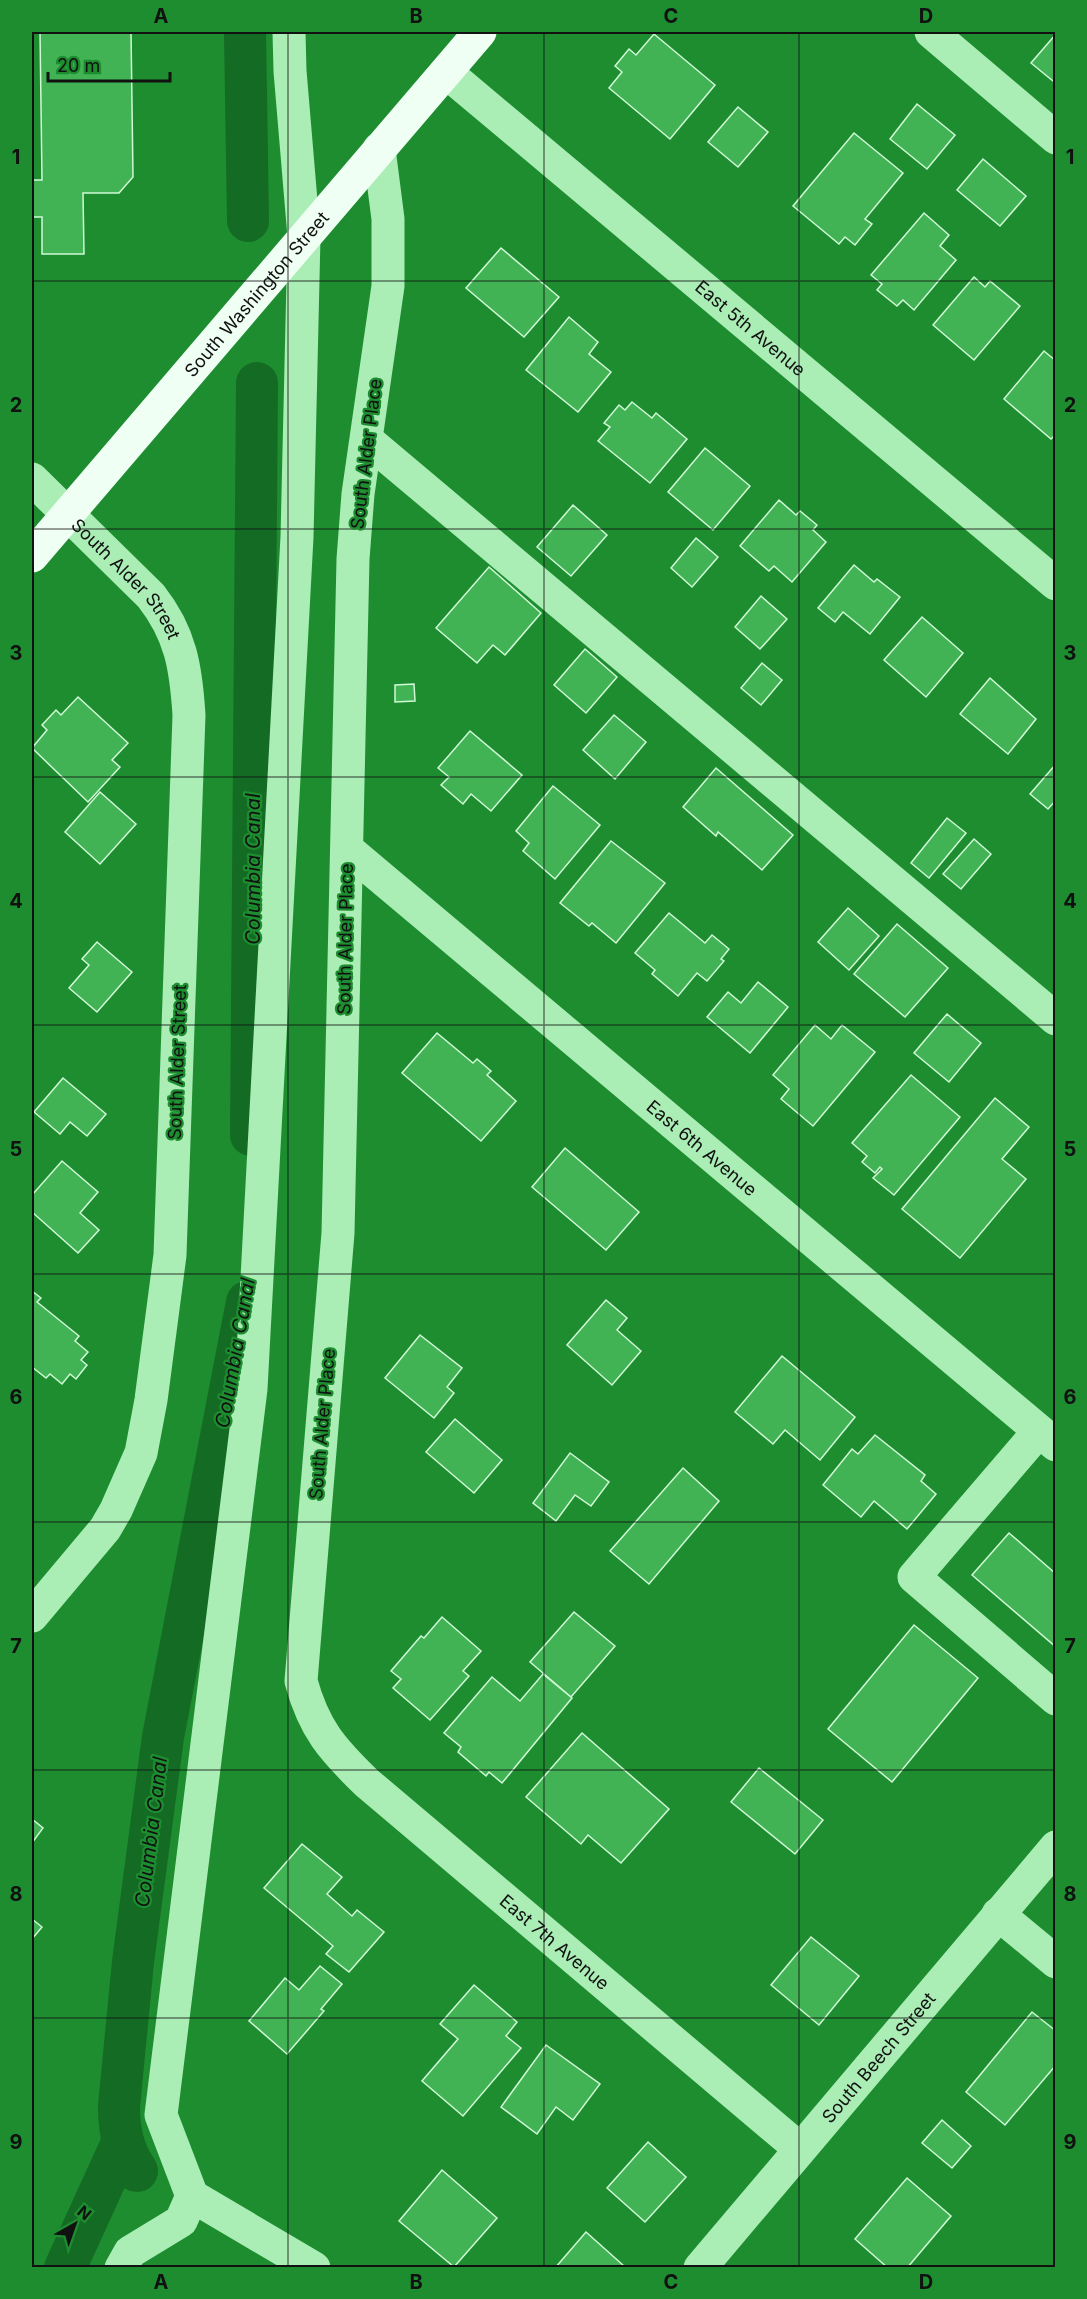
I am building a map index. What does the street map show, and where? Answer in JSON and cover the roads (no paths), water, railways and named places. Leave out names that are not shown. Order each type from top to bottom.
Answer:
[{"type":"main road","name":"South Washington Street","points":[[32,556],[480,32]]},
{"type":"street","points":[[289,32],[290,71],[304,237],[297,537],[251,1389],[161,2115],[192,2196],[314,2268]]},
{"type":"street","points":[[932,32],[1056,138]]},
{"type":"street","name":"East 5th Avenue","points":[[446,72],[1056,584]]},
{"type":"street","name":"South Alder Place","points":[[318,1728],[307,1705],[301,1681],[338,1233],[353,559],[358,494],[388,286],[388,219],[379,149]]},
{"type":"street","points":[[367,440],[1056,1018]]},
{"type":"street","name":"South Alder Street","points":[[32,479],[151,596],[166,615],[178,642],[186,676],[188,739],[170,1255],[151,1400],[141,1453],[117,1510],[105,1529],[32,1616]]},
{"type":"street","name":"East 6th Avenue","points":[[347,849],[1047,1438]]},
{"type":"street","points":[[1047,1438],[914,1577],[1056,1699]]},
{"type":"street","name":"East 7th Avenue","points":[[318,1728],[338,1755],[367,1783],[800,2149]]},
{"type":"street","name":"South Beech Street","points":[[700,2268],[1056,1846]]},
{"type":"street","points":[[998,1914],[1056,1962]]},
{"type":"street","points":[[121,2268],[130,2252],[181,2221],[192,2196]]},
{"type":"waterway","name":"Columbia Canal","points":[[245,32],[248,221]]},
{"type":"waterway","name":"Columbia Canal","points":[[251,1135],[257,383]]},
{"type":"waterway","name":"Columbia Canal","points":[[137,2171],[128,2156],[123,2140],[119,2106],[133,1962],[163,1737],[247,1302]]},
{"type":"waterway","name":"Columbia Canal","points":[[65,2268],[122,2143]]}]
